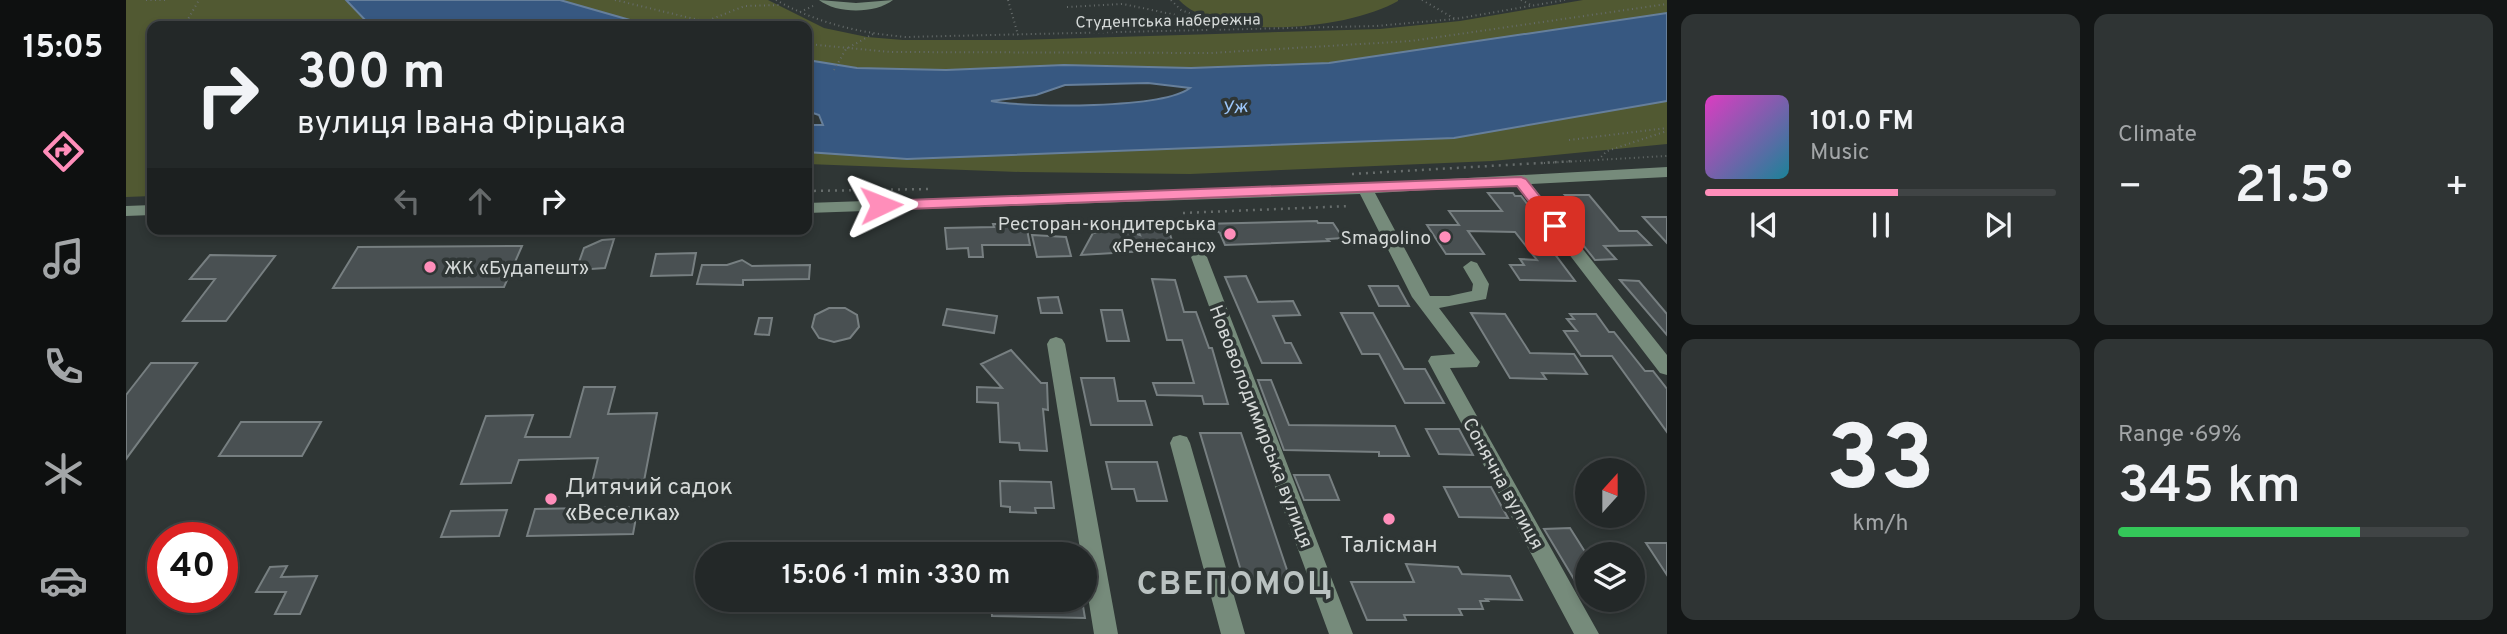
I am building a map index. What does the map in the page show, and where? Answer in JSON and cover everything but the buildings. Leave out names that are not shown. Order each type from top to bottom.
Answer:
[{"type":"street","points":[[825,0],[850,7],[866,7],[887,0]]},
{"type":"street","points":[[812,208],[1365,189],[1667,172]]},
{"type":"street","points":[[1521,182],[1667,368]]},
{"type":"street","points":[[1365,189],[1409,278],[1426,302],[1449,302],[1480,295],[1481,284],[1471,267]]},
{"type":"street","points":[[126,211],[147,211]]},
{"type":"street","name":"Нововолодимирська вулиця","points":[[1199,257],[1341,634]]},
{"type":"street","name":"Сонячна вулиця","points":[[1426,302],[1471,362],[1437,361],[1587,634]]},
{"type":"street","points":[[1056,344],[1106,634]]},
{"type":"street","points":[[1180,443],[1233,634]]},
{"type":"path","points":[[146,0],[167,0]]},
{"type":"path","points":[[187,21],[199,0]]},
{"type":"path","points":[[615,0],[700,21]]},
{"type":"path","name":"Студентська набережна","points":[[776,0],[833,25],[873,34],[906,37],[1376,26],[1455,19],[1565,0]]},
{"type":"path","points":[[1007,0],[1018,35]]},
{"type":"path","points":[[1119,0],[1123,4]]},
{"type":"path","points":[[1171,0],[1181,10],[1212,22],[1218,30]]},
{"type":"path","points":[[1424,0],[1455,19]]},
{"type":"path","points":[[1521,0],[1532,5]]},
{"type":"path","points":[[1067,7],[1123,4],[1246,29]]},
{"type":"path","points":[[812,45],[846,50],[1115,55],[1349,46],[1411,41],[1667,4]]},
{"type":"path","points":[[707,21],[745,6],[784,5]]},
{"type":"path","points":[[800,12],[812,7]]},
{"type":"path","points":[[834,70],[846,50],[873,34]]},
{"type":"path","points":[[1569,140],[1667,129]]},
{"type":"path","points":[[1597,162],[1607,151],[1667,129]]},
{"type":"path","points":[[1349,174],[1667,156]]},
{"type":"path","points":[[812,191],[938,189]]},
{"type":"path","points":[[1183,213],[1350,206]]},
{"type":"path","points":[[1224,211],[1227,219]]},
{"type":"green space","points":[[126,0],[345,0],[366,21],[147,21],[147,196],[126,197]]},
{"type":"green space","points":[[560,0],[768,0],[810,21],[634,21]]},
{"type":"green space","points":[[1179,0],[1398,1],[1349,19],[1286,27],[1254,27],[1198,14]]},
{"type":"green space","points":[[1583,0],[1667,0],[1667,13],[1329,63],[1191,68],[1064,65],[946,70],[857,68],[812,61],[812,22],[824,28],[867,37],[903,40],[1018,40],[1380,29],[1460,21]]},
{"type":"green space","points":[[1667,101],[1667,144],[1492,161],[1190,174],[1021,172],[812,164],[812,152],[907,159],[1454,138]]},
{"type":"water","points":[[346,0],[560,0],[634,21],[366,21]]},
{"type":"water","name":"Уж","points":[[1667,13],[1667,101],[1454,138],[907,159],[812,152],[812,125],[823,125],[819,115],[812,113],[812,61],[857,68],[946,70],[1064,65],[1191,68],[1329,63]],"holes":[[[1148,83],[1190,88],[1175,95],[1152,100],[1094,105],[1034,105],[991,101],[1036,95],[1065,85]]]},
{"type":"place","name":"Ресторан-кондитерська «Ренесанс»","points":[[1230,234]]},
{"type":"place","name":"Smagolino","points":[[1445,237]]},
{"type":"place","name":"ЖК «Будапешт»","points":[[430,267]]},
{"type":"place","name":"Дитячий садок «Веселка»","points":[[551,499]]},
{"type":"place","name":"Талісман","points":[[1389,519]]},
{"type":"district","name":"СВЕПОМОЦ","points":[[1235,583]]},
{"type":"route","points":[[881,205],[1521,182],[1555,226]]}]
